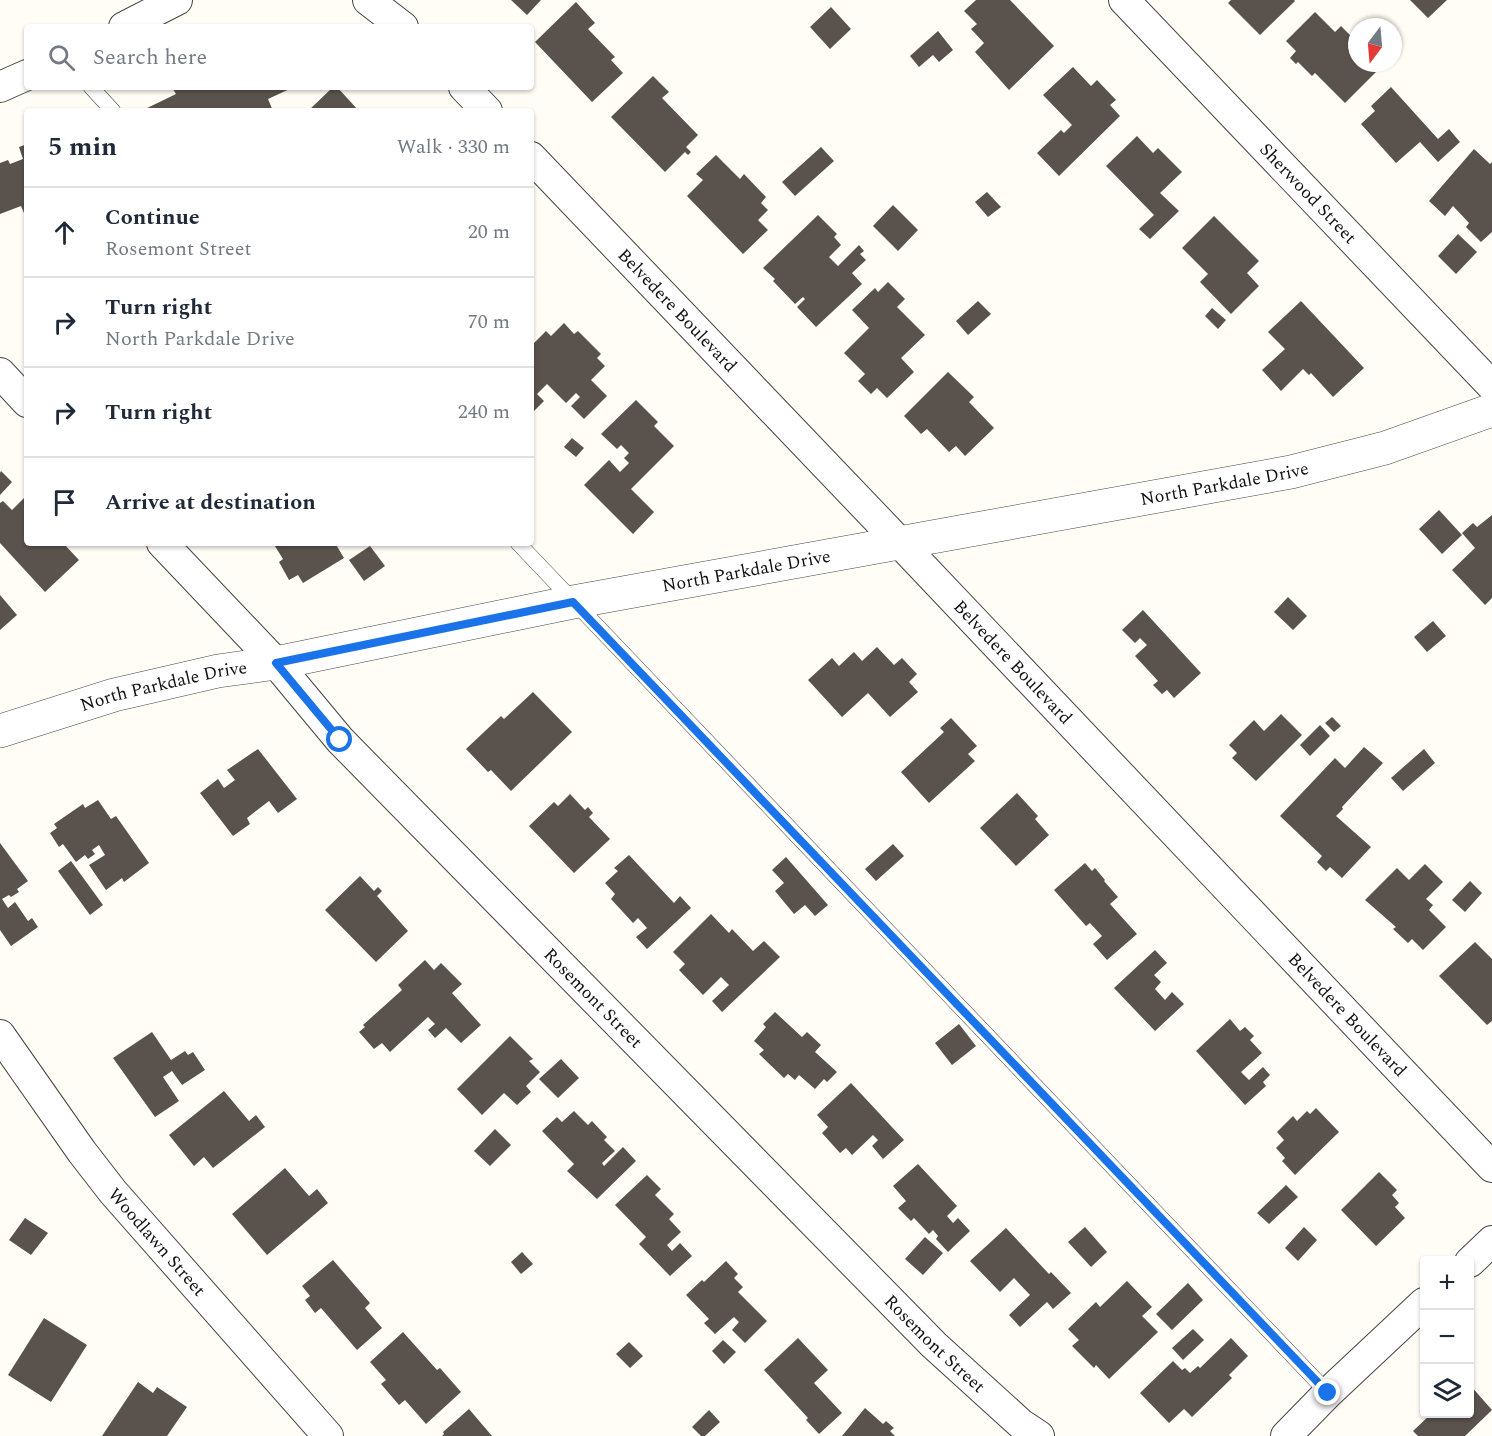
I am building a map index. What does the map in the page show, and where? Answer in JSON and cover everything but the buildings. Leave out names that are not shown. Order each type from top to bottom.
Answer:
[{"type":"street","points":[[130,24],[177,0]]},
{"type":"street","points":[[368,0],[399,24]]},
{"type":"street","name":"Sherwood Street","points":[[1124,0],[1492,386]]},
{"type":"street","points":[[0,87],[24,76]]},
{"type":"street","points":[[467,90],[484,108]]},
{"type":"street","name":"Belvedere Boulevard","points":[[534,160],[1492,1167]]},
{"type":"street","points":[[0,373],[24,399]]},
{"type":"street","name":"North Parkdale Drive","points":[[0,731],[114,695],[218,671],[276,663],[573,602],[1291,472],[1385,448],[1492,410]]},
{"type":"street","name":"Rosemont Street","points":[[165,546],[276,663],[340,740],[934,1345],[1021,1424],[1039,1436]]},
{"type":"street","name":"Woodlawn Street","points":[[0,1035],[113,1192],[327,1436]]},
{"type":"street","points":[[1474,1258],[1492,1241]]},
{"type":"street","points":[[1286,1436],[1328,1393],[1420,1308]]},
{"type":"lane","points":[[94,90],[110,108]]},
{"type":"lane","points":[[521,546],[1328,1393]]},
{"type":"route","points":[[340,740],[276,663],[573,602],[1328,1393]]}]
